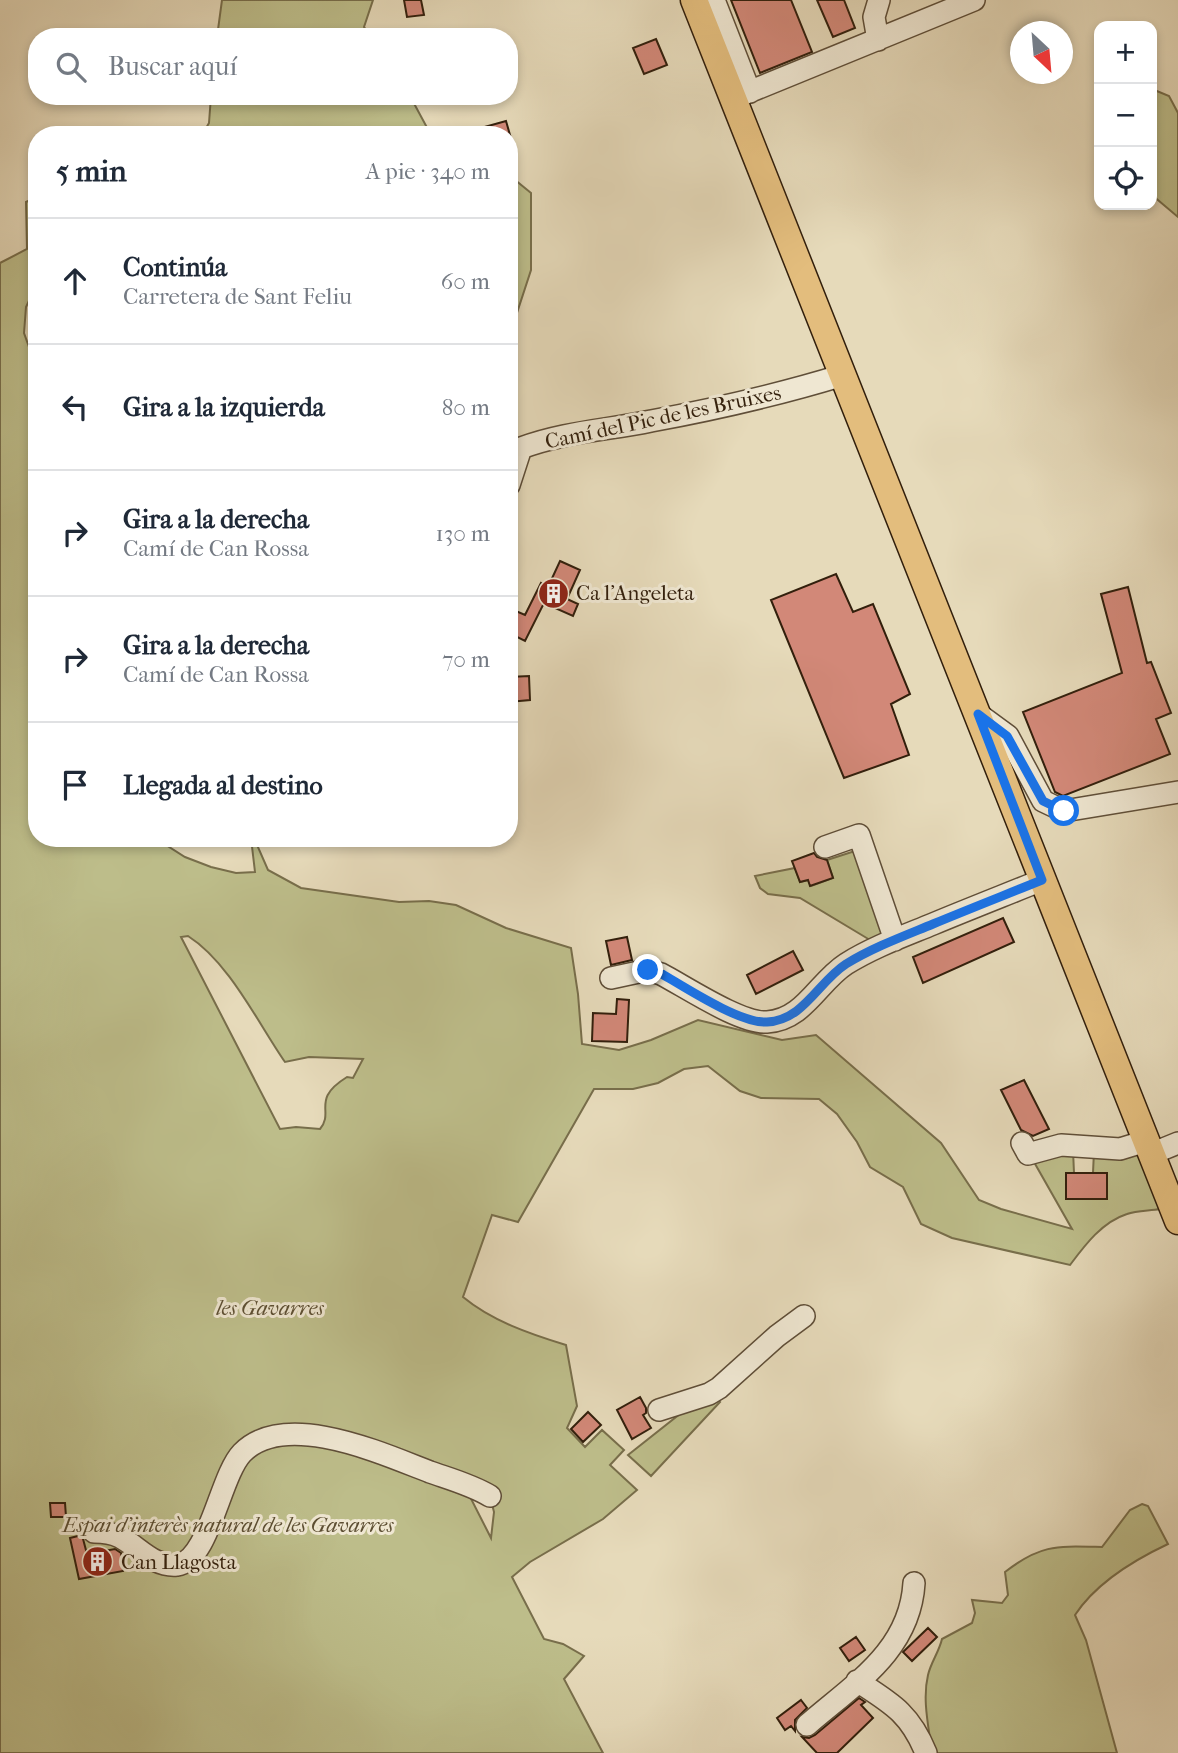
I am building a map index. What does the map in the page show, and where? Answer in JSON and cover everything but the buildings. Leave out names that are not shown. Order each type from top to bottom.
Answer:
[{"type":"main road","points":[[694,0],[742,95],[843,375],[1042,880],[1175,1208]]},
{"type":"street","points":[[714,0],[742,95],[968,1]]},
{"type":"street","points":[[878,40],[874,17],[879,0]]},
{"type":"street","name":"Camí del Pic de les Bruixes","points":[[518,457],[521,448],[545,439],[664,418],[797,389],[843,375]]},
{"type":"street","points":[[978,714],[1007,736],[1043,801],[1064,811],[1178,792]]},
{"type":"street","points":[[825,847],[859,835],[895,940]]},
{"type":"street","points":[[611,978],[648,970],[662,974],[744,1017],[764,1023],[783,1020],[802,1009],[844,966],[895,940],[1042,880]]},
{"type":"street","points":[[1022,1143],[1028,1154],[1061,1145],[1120,1149],[1178,1143]]},
{"type":"street","points":[[659,1410],[709,1394],[719,1388],[777,1336],[804,1316]]},
{"type":"street","points":[[94,1532],[120,1537],[158,1562],[177,1565],[184,1562],[194,1555],[202,1543],[232,1467],[243,1452],[253,1444],[289,1434],[344,1442],[421,1468],[490,1496]]},
{"type":"street","points":[[807,1726],[887,1655],[898,1637],[913,1601],[914,1583]]},
{"type":"street","points":[[857,1681],[901,1710],[920,1738],[926,1753]]},
{"type":"green space","points":[[222,0],[373,0],[365,28],[218,28]]},
{"type":"green space","points":[[1157,91],[1169,96],[1178,113],[1178,217],[1157,199]]},
{"type":"green space","points":[[210,105],[415,105],[426,126],[207,126]]},
{"type":"green space","points":[[518,182],[531,193],[531,270],[518,310]]},
{"type":"green space","name":"Espai d'interès natural de les Gavarres","points":[[28,201],[28,303],[24,333],[28,344],[28,847],[169,847],[185,857],[236,873],[255,872],[252,847],[258,847],[268,870],[301,888],[399,902],[429,901],[456,905],[506,928],[571,948],[582,1044],[619,1050],[698,1020],[782,1040],[816,1035],[941,1143],[979,1200],[1072,1229],[1034,1162],[1073,1150],[1074,1173],[1066,1173],[1066,1198],[1106,1199],[1093,1173],[1094,1151],[1136,1149],[1160,1209],[1131,1213],[1118,1218],[1102,1228],[1070,1265],[952,1238],[921,1224],[903,1187],[870,1167],[857,1142],[837,1114],[819,1099],[761,1098],[740,1091],[708,1066],[684,1069],[658,1083],[633,1089],[594,1089],[518,1222],[492,1215],[463,1297],[499,1320],[566,1345],[577,1406],[567,1428],[585,1447],[602,1430],[624,1450],[610,1465],[637,1490],[603,1519],[530,1562],[512,1577],[544,1639],[563,1644],[584,1656],[564,1679],[603,1753],[0,1753],[0,263],[27,249]],"holes":[[[188,936],[203,947],[230,977],[285,1062],[309,1057],[363,1059],[353,1078],[347,1077],[329,1092],[324,1123],[320,1129],[280,1129],[181,937]],[[464,1485],[490,1496],[494,1512],[491,1538]]]},
{"type":"green space","points":[[858,850],[886,934],[870,940],[800,898],[768,894],[760,888],[755,876],[795,868],[800,882],[808,880],[811,886],[833,878],[827,860]]},
{"type":"green space","points":[[717,1399],[720,1402],[651,1476],[628,1455],[685,1410]]},
{"type":"green space","points":[[1142,1504],[1148,1506],[1168,1544],[1142,1557],[1105,1583],[1075,1615],[1086,1640],[1117,1753],[932,1753],[926,1704],[928,1675],[942,1639],[972,1623],[975,1613],[972,1600],[1002,1603],[1008,1595],[1005,1572],[1029,1556],[1061,1547],[1102,1547],[1130,1510]]},
{"type":"place","name":"Ca l'Angeleta","points":[[553,593]]},
{"type":"place","name":"Can Llagosta","points":[[98,1562]]},
{"type":"route","points":[[648,970],[662,974],[744,1017],[764,1023],[783,1020],[802,1009],[844,966],[875,949],[1042,880],[978,714],[1007,736],[1043,801],[1064,811]]},
{"type":"park label","name":"les Gavarres","points":[[270,1308]]}]
